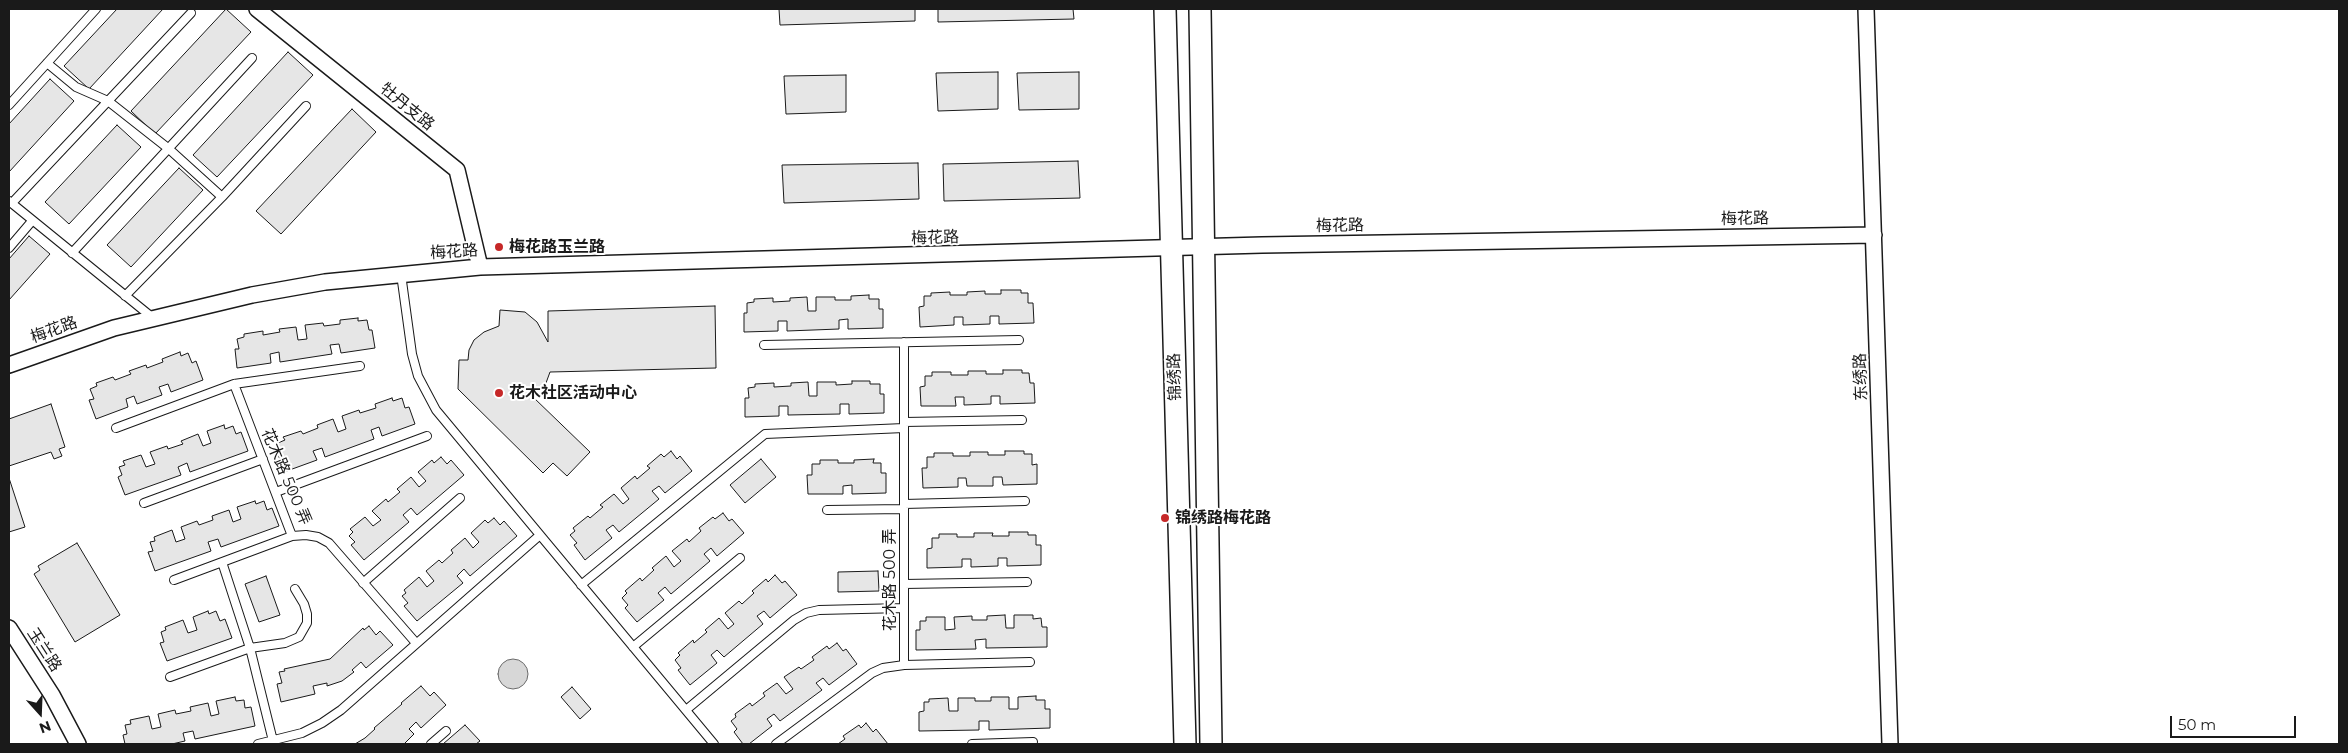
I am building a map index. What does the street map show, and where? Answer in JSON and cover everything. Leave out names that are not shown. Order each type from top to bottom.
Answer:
[{"type":"main road","name":"锦绣路","points":[[1165,9],[1170,248],[1185,744]]},
{"type":"main road","name":"锦绣路","points":[[1200,9],[1211,744]]},
{"type":"street","name":"牡丹支路","points":[[257,9],[457,170],[480,267]]},
{"type":"street","name":"东绣路","points":[[1866,9],[1890,744]]},
{"type":"street","name":"梅花路","points":[[9,365],[70,343],[153,318],[293,288],[401,274],[480,267],[1205,247],[1874,235]]},
{"type":"street","name":"玉兰路","points":[[9,628],[52,695],[78,744]]},
{"type":"lane","points":[[9,105],[96,9]]},
{"type":"lane","points":[[153,318],[10,202],[191,13]]},
{"type":"lane","points":[[72,253],[252,58]]},
{"type":"lane","points":[[47,63],[76,87],[108,101],[169,149],[222,197]]},
{"type":"lane","points":[[125,296],[222,197],[306,106]]},
{"type":"lane","points":[[9,248],[32,220]]},
{"type":"lane","points":[[401,274],[412,354],[425,393],[447,426],[714,744]]},
{"type":"lane","points":[[764,345],[1019,340]]},
{"type":"lane","name":"花木路 500 弄","points":[[904,342],[904,665]]},
{"type":"lane","points":[[116,428],[234,384],[360,366]]},
{"type":"lane","name":"花木路 500 弄","points":[[234,384],[292,536],[306,535],[318,537],[328,544],[416,643]]},
{"type":"lane","points":[[581,585],[765,434],[1022,420]]},
{"type":"lane","points":[[276,492],[427,436]]},
{"type":"lane","points":[[144,503],[262,459]]},
{"type":"lane","points":[[363,583],[460,498]]},
{"type":"lane","points":[[827,510],[1025,501]]},
{"type":"lane","points":[[258,744],[286,741],[322,723],[340,710],[540,535]]},
{"type":"lane","points":[[174,580],[292,536]]},
{"type":"lane","points":[[633,647],[740,558]]},
{"type":"lane","points":[[222,562],[250,648],[273,741]]},
{"type":"lane","points":[[904,584],[1027,582]]},
{"type":"lane","points":[[170,677],[250,648],[292,641],[304,632],[307,623],[304,604],[294,590]]},
{"type":"lane","points":[[686,710],[794,620],[806,613],[819,610],[904,608]]},
{"type":"lane","points":[[776,744],[872,673],[883,668],[904,665],[1030,662]]},
{"type":"lane","points":[[431,744],[446,731]]},
{"type":"lane","points":[[972,744],[1033,742]]},
{"type":"shaded area","points":[[513,659],[519,660],[527,668],[527,680],[519,688],[513,689],[507,688],[499,680],[498,674],[499,668],[507,660]]},
{"type":"building","points":[[117,9],[163,9],[89,89],[64,66]]},
{"type":"building","points":[[226,9],[251,32],[155,134],[131,111]]},
{"type":"building","points":[[779,9],[915,9],[915,21],[780,25]]},
{"type":"building","points":[[938,9],[1073,9],[1074,19],[938,22]]},
{"type":"building","points":[[288,52],[313,75],[217,177],[193,155]]},
{"type":"building","points":[[998,72],[998,109],[938,111],[936,73]]},
{"type":"building","points":[[1079,72],[1079,109],[1019,110],[1017,73]]},
{"type":"building","points":[[846,75],[846,112],[786,114],[784,76]]},
{"type":"building","points":[[50,79],[74,101],[9,172],[9,124]]},
{"type":"building","points":[[352,109],[376,132],[281,234],[256,211]]},
{"type":"building","points":[[117,125],[141,147],[69,224],[45,202]]},
{"type":"building","points":[[1078,161],[1080,198],[944,201],[943,164]]},
{"type":"building","points":[[918,163],[919,199],[784,203],[782,165]]},
{"type":"building","points":[[179,168],[203,190],[131,267],[107,245]]},
{"type":"building","points":[[29,236],[50,254],[9,300],[9,259]]},
{"type":"building","points":[[1001,290],[1021,290],[1021,293],[1028,293],[1028,303],[1033,303],[1034,323],[999,324],[999,316],[990,316],[990,324],[963,325],[963,317],[954,317],[954,325],[920,327],[919,307],[924,306],[924,296],[931,296],[931,293],[950,292],[950,295],[967,295],[967,292],[985,291],[985,294],[1001,294]]},
{"type":"building","points":[[869,295],[869,299],[879,299],[879,309],[883,309],[883,328],[848,329],[848,319],[839,320],[839,329],[787,331],[787,321],[778,321],[778,331],[744,332],[744,313],[747,313],[747,303],[754,302],[754,299],[773,298],[773,302],[807,297],[808,311],[816,311],[816,297],[835,297],[835,300],[851,300],[851,296]]},
{"type":"building","name":"花木社区活动中心","points":[[715,306],[716,368],[550,372],[546,383],[533,397],[590,452],[567,476],[553,463],[543,473],[458,389],[459,360],[468,360],[469,350],[474,340],[484,332],[499,326],[500,310],[525,312],[537,322],[548,342],[548,311]]},
{"type":"building","points":[[358,318],[358,321],[367,320],[369,330],[372,330],[375,348],[341,353],[339,344],[330,345],[332,354],[280,362],[279,352],[270,354],[271,363],[237,368],[235,349],[239,349],[237,339],[244,337],[244,334],[263,331],[263,335],[280,332],[279,329],[296,327],[298,340],[307,339],[305,325],[323,323],[324,326],[340,324],[340,320]]},
{"type":"building","points":[[180,352],[181,356],[188,353],[192,363],[196,361],[203,380],[171,392],[168,384],[159,387],[162,395],[137,404],[134,396],[126,399],[128,407],[96,419],[89,400],[94,399],[90,389],[97,386],[96,383],[113,377],[115,380],[131,374],[129,371],[146,365],[147,368],[163,362],[162,359]]},
{"type":"building","points":[[1003,370],[1022,370],[1022,373],[1029,373],[1030,383],[1034,383],[1035,403],[1000,404],[1000,396],[991,396],[991,404],[964,405],[964,397],[955,397],[956,406],[921,406],[920,387],[925,386],[925,376],[932,376],[932,372],[951,372],[951,375],[968,375],[968,371],[986,371],[986,374],[1003,374]]},
{"type":"building","points":[[852,381],[870,381],[870,384],[880,384],[880,394],[884,394],[884,413],[849,414],[849,404],[840,404],[840,414],[788,415],[788,406],[779,406],[779,416],[745,417],[745,398],[749,398],[748,388],[755,387],[755,384],[774,383],[774,387],[808,382],[809,396],[817,396],[817,382],[836,382],[836,385],[852,384]]},
{"type":"building","points":[[392,398],[393,401],[402,398],[405,408],[409,407],[415,424],[382,436],[379,427],[371,430],[374,439],[325,457],[322,448],[313,451],[317,460],[284,472],[278,454],[282,453],[278,443],[285,440],[283,437],[301,431],[303,434],[318,428],[317,425],[333,419],[338,432],[346,429],[342,416],[359,410],[360,413],[376,408],[375,404]]},
{"type":"building","points":[[51,404],[65,447],[59,449],[62,456],[54,459],[51,452],[9,466],[9,419]]},
{"type":"building","points":[[224,425],[225,429],[233,426],[236,434],[241,432],[248,451],[190,472],[187,463],[178,467],[181,475],[125,495],[118,477],[122,475],[119,467],[125,465],[123,461],[141,455],[146,467],[155,464],[150,452],[167,446],[168,449],[183,444],[181,441],[198,434],[203,446],[211,443],[207,431]]},
{"type":"building","points":[[671,451],[677,459],[680,456],[692,471],[665,493],[659,486],[652,491],[659,499],[619,532],[613,525],[606,530],[612,538],[585,560],[574,545],[577,543],[570,535],[575,531],[573,528],[588,516],[590,518],[603,507],[600,505],[614,494],[623,504],[629,499],[621,488],[635,476],[637,479],[650,468],[647,466],[661,454],[664,457]]},
{"type":"building","points":[[1005,451],[1024,451],[1024,454],[1032,454],[1032,465],[1037,464],[1037,484],[1003,485],[1002,477],[993,477],[993,486],[967,486],[966,478],[958,478],[958,487],[923,488],[922,468],[927,468],[927,457],[934,457],[934,453],[953,453],[953,456],[970,456],[970,452],[988,452],[988,455],[1005,455]]},
{"type":"building","points":[[441,457],[447,464],[451,460],[464,475],[417,515],[411,508],[403,515],[409,522],[364,560],[351,545],[355,542],[349,536],[353,532],[350,529],[365,517],[373,526],[381,520],[372,511],[386,499],[388,502],[400,492],[397,489],[411,477],[419,487],[426,481],[418,472],[432,460],[434,463]]},
{"type":"building","points":[[761,459],[776,477],[745,503],[730,485]]},
{"type":"building","points":[[874,459],[873,463],[881,463],[881,473],[886,473],[886,493],[852,494],[852,485],[843,486],[843,494],[808,494],[807,475],[812,475],[812,464],[820,464],[820,460],[838,460],[838,463],[854,463],[854,460]]},
{"type":"building","points":[[9,478],[25,527],[9,532]]},
{"type":"building","points":[[255,501],[256,504],[264,501],[267,510],[272,508],[279,526],[221,547],[218,539],[208,542],[211,551],[155,571],[148,552],[153,551],[150,542],[155,541],[154,537],[172,530],[176,542],[185,539],[181,527],[197,521],[199,525],[213,520],[212,516],[229,510],[233,522],[241,519],[237,507]]},
{"type":"building","points":[[723,513],[729,521],[732,519],[744,533],[717,556],[711,548],[704,554],[710,561],[671,594],[665,587],[658,593],[664,600],[637,622],[625,608],[628,605],[622,598],[627,593],[625,591],[640,578],[642,581],[654,570],[652,568],[666,556],[674,567],[681,561],[672,551],[687,539],[689,542],[701,531],[699,528],[713,517],[715,519]]},
{"type":"building","points":[[494,518],[500,525],[504,521],[517,536],[470,576],[464,569],[457,576],[463,583],[417,621],[404,606],[408,603],[402,596],[406,593],[404,590],[419,577],[427,587],[434,581],[426,571],[439,560],[442,563],[453,553],[451,550],[465,538],[473,548],[479,542],[471,533],[485,520],[488,523]]},
{"type":"building","points":[[1009,532],[1028,532],[1028,535],[1036,535],[1036,545],[1041,545],[1041,565],[1007,566],[1007,558],[998,558],[998,566],[971,567],[971,559],[962,559],[962,567],[927,568],[927,549],[932,548],[932,538],[939,538],[939,534],[957,534],[957,537],[974,537],[974,533],[993,533],[992,536],[1009,536]]},
{"type":"building","points":[[77,543],[120,615],[75,642],[34,574],[40,570],[38,566]]},
{"type":"building","points":[[878,571],[879,591],[838,592],[838,572]]},
{"type":"building","points":[[775,575],[782,583],[785,581],[797,595],[770,618],[764,611],[757,616],[763,624],[724,657],[717,650],[711,655],[717,663],[690,685],[678,670],[681,668],[675,660],[680,655],[678,653],[693,640],[694,643],[707,632],[705,630],[719,618],[728,629],[734,624],[725,613],[739,601],[742,604],[754,593],[752,591],[766,579],[768,582]]},
{"type":"building","points":[[266,576],[280,615],[259,622],[245,584]]},
{"type":"building","points":[[208,611],[209,614],[216,611],[220,621],[225,619],[232,638],[167,661],[160,643],[164,642],[161,632],[166,630],[165,627],[183,620],[188,633],[197,630],[193,617]]},
{"type":"building","points":[[1005,615],[1006,628],[1014,628],[1014,615],[1033,615],[1033,619],[1041,618],[1042,627],[1047,627],[1047,647],[986,648],[986,639],[975,640],[976,649],[916,650],[916,630],[920,630],[920,621],[926,621],[926,617],[945,617],[945,630],[955,629],[954,617],[972,616],[972,620],[987,620],[987,616]]},
{"type":"building","points":[[369,626],[376,635],[380,631],[393,645],[366,668],[361,662],[352,670],[354,672],[342,681],[327,686],[327,683],[313,686],[315,694],[281,702],[277,684],[282,683],[279,672],[285,671],[284,669],[330,659],[363,628],[364,630]]},
{"type":"building","points":[[837,643],[843,651],[846,649],[857,664],[829,685],[823,678],[816,683],[822,690],[780,721],[774,714],[767,719],[772,726],[749,744],[743,744],[734,732],[737,729],[731,721],[736,717],[735,714],[750,703],[752,706],[765,696],[763,693],[777,683],[786,694],[793,689],[784,677],[814,660],[812,657],[827,646],[829,649]]},
{"type":"building","points":[[421,686],[430,696],[434,692],[446,705],[421,728],[416,722],[409,729],[414,734],[404,744],[355,744],[365,738]]},
{"type":"building","points":[[572,687],[591,709],[580,719],[561,697]]},
{"type":"building","points":[[1036,696],[1036,700],[1045,700],[1045,709],[1050,709],[1050,728],[989,730],[989,721],[979,721],[979,730],[919,731],[919,712],[924,711],[924,702],[929,702],[929,699],[948,698],[949,711],[958,711],[958,698],[975,698],[975,701],[991,701],[991,697],[1009,697],[1009,709],[1018,709],[1018,697]]},
{"type":"building","points":[[235,697],[236,701],[244,700],[245,708],[251,707],[255,726],[195,739],[193,731],[183,733],[185,741],[172,744],[125,744],[123,735],[127,734],[125,725],[131,724],[130,720],[149,716],[152,729],[161,727],[158,714],[175,710],[176,714],[191,711],[190,707],[208,703],[211,716],[219,714],[216,701]]},
{"type":"building","points":[[866,723],[873,732],[876,729],[888,744],[838,744],[845,739],[843,736],[859,725],[861,728]]},
{"type":"building","points":[[465,725],[480,741],[476,744],[443,744]]},
{"type":"place","name":"梅花路玉兰路","points":[[499,247]]},
{"type":"place","name":"花木社区活动中心","points":[[499,393]]},
{"type":"place","name":"锦绣路梅花路","points":[[1165,518]]}]
